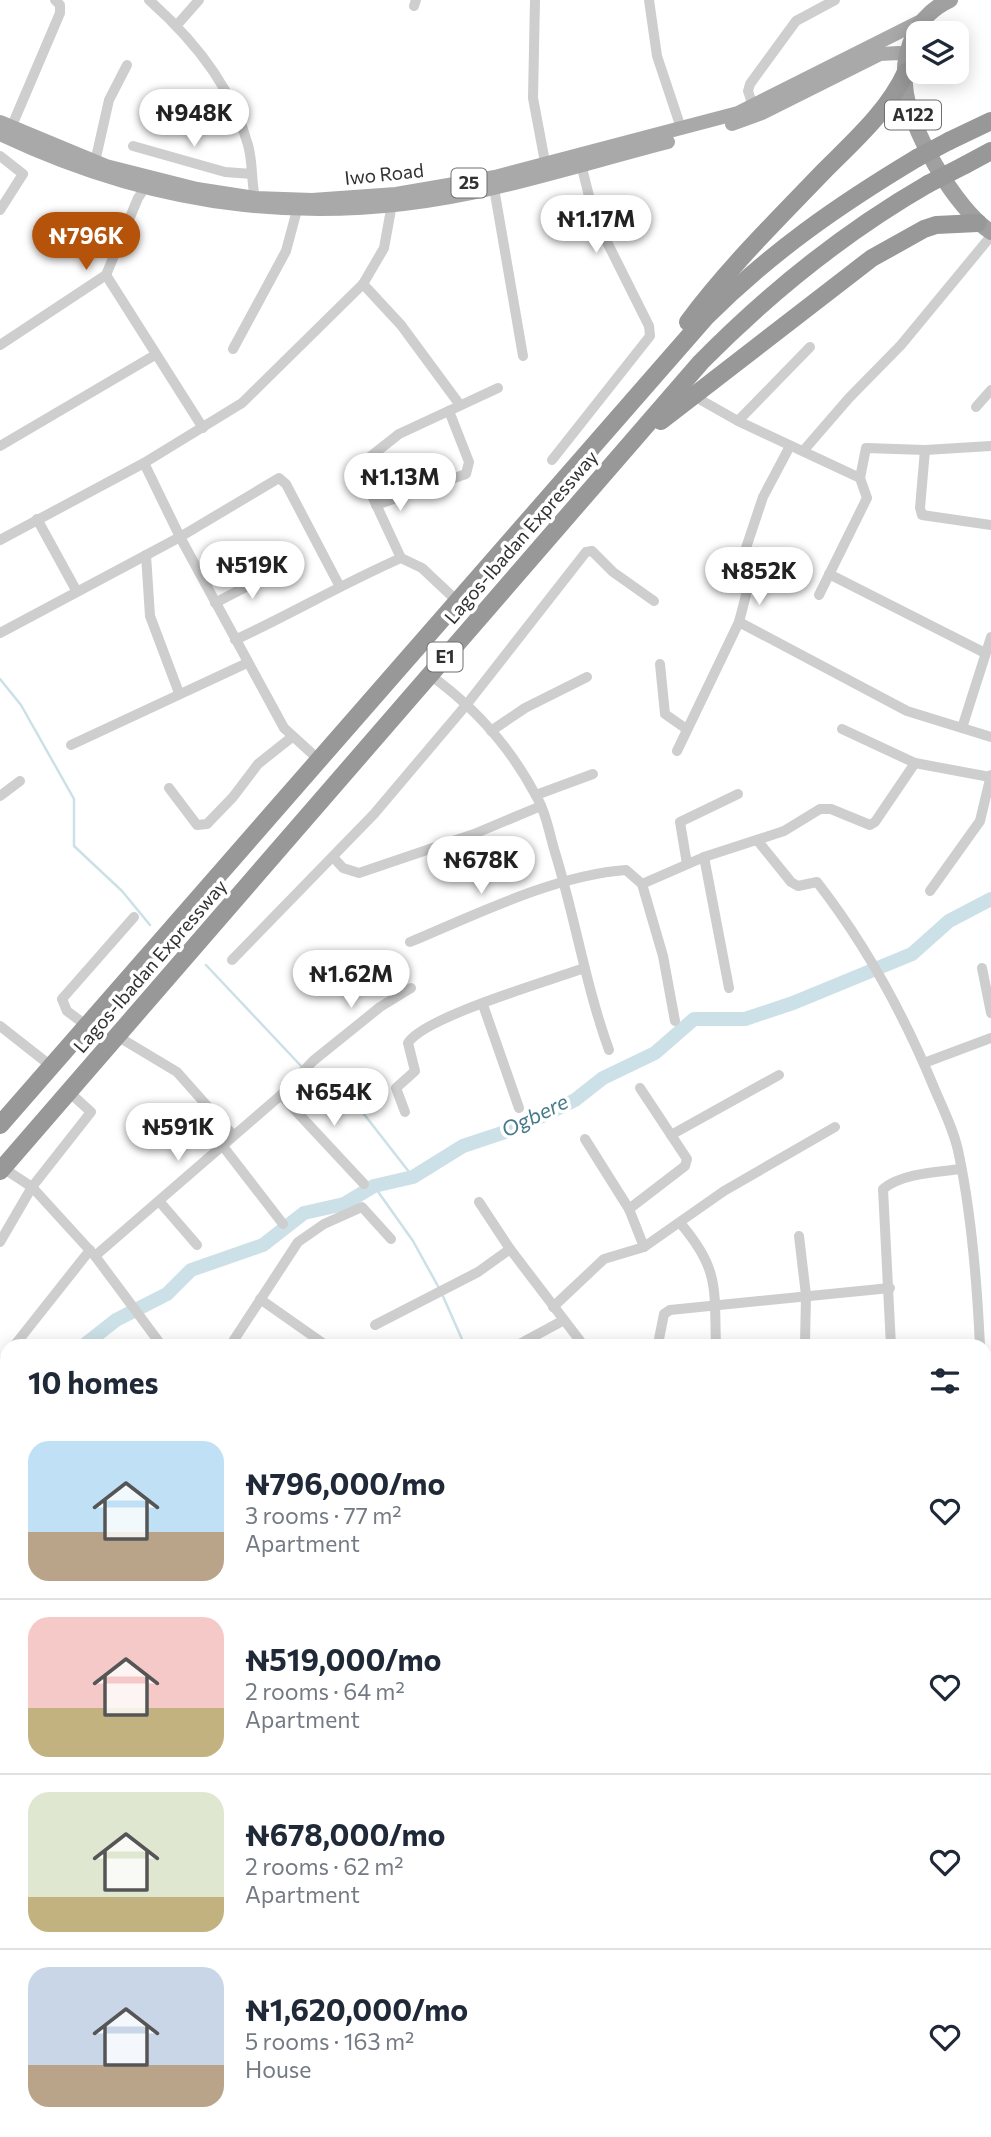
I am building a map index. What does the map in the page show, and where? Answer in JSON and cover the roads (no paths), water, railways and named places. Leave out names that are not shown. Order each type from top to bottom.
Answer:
[{"type":"highway","name":"A122","points":[[922,21],[950,0]]},
{"type":"highway","points":[[623,409],[711,292],[890,101],[906,67]]},
{"type":"highway","name":"A122","points":[[908,84],[908,102],[922,137],[946,180],[987,230]]},
{"type":"highway","name":"Lagos-Ibadan Expressway","points":[[0,1125],[705,318],[756,269],[814,222],[917,158],[991,121]]},
{"type":"highway","name":"Lagos-Ibadan Expressway","points":[[1,1170],[701,362],[748,314],[836,242],[928,184],[991,151]]},
{"type":"highway","points":[[638,435],[872,258],[936,225],[987,230]]},
{"type":"main road","name":"Iwo Road","points":[[3,132],[82,169],[148,183],[255,198],[312,200],[396,194],[485,180],[753,106],[906,30]]},
{"type":"main road","name":"Iwo Road","points":[[3,132],[207,202],[297,210],[392,204],[494,188],[748,119],[880,54],[890,52],[906,64]]},
{"type":"street","points":[[3,132],[60,13],[60,5],[55,0]]},
{"type":"street","points":[[149,0],[177,25],[205,56],[240,122],[249,145],[255,198]]},
{"type":"street","points":[[177,25],[199,0]]},
{"type":"street","points":[[535,0],[533,98],[545,162]]},
{"type":"street","points":[[649,0],[657,56],[681,128]]},
{"type":"street","points":[[753,106],[748,91],[750,84],[796,21],[835,0]]},
{"type":"street","points":[[95,162],[109,100],[127,65]]},
{"type":"street","points":[[133,146],[188,163],[252,174]]},
{"type":"street","points":[[0,156],[23,174],[0,210]]},
{"type":"street","points":[[552,460],[650,336],[649,326],[594,216],[581,164]]},
{"type":"street","points":[[0,345],[106,275],[138,198],[148,183]]},
{"type":"street","points":[[494,188],[523,356]]},
{"type":"street","points":[[0,540],[144,463],[203,428],[260,387],[363,284],[384,248],[392,204]]},
{"type":"street","points":[[233,349],[286,251],[297,210]]},
{"type":"street","points":[[804,450],[849,398],[901,345],[987,230]]},
{"type":"street","points":[[106,275],[203,428]]},
{"type":"street","points":[[363,284],[401,325],[460,405]]},
{"type":"street","points":[[738,421],[810,347]]},
{"type":"street","points":[[0,446],[155,355]]},
{"type":"street","points":[[456,600],[422,568],[401,558],[360,470],[365,458],[392,438],[498,388]]},
{"type":"street","points":[[976,407],[991,390]]},
{"type":"street","points":[[692,395],[738,421],[860,478],[867,489],[867,498],[819,594]]},
{"type":"street","points":[[376,505],[466,474],[468,462],[449,411]]},
{"type":"street","points":[[677,751],[685,728],[739,622],[747,595],[742,560],[760,504],[790,446]]},
{"type":"street","points":[[860,478],[866,448],[925,450],[991,446]]},
{"type":"street","points":[[925,450],[920,509],[922,515],[991,524]]},
{"type":"street","points":[[144,463],[247,663],[292,737],[318,760]]},
{"type":"street","points":[[0,633],[76,590],[180,537],[279,478],[286,484],[339,585]]},
{"type":"street","points":[[37,519],[76,590]]},
{"type":"street","points":[[232,960],[374,814],[467,704],[586,552],[592,551],[613,572],[654,601]]},
{"type":"street","points":[[146,555],[149,616],[168,657],[179,693]]},
{"type":"street","points":[[235,640],[290,614],[339,585],[401,558]]},
{"type":"street","points":[[215,603],[276,571]]},
{"type":"street","points":[[829,574],[985,653]]},
{"type":"street","points":[[739,622],[898,707],[991,737]]},
{"type":"street","points":[[962,728],[991,637]]},
{"type":"street","points":[[71,745],[247,663]]},
{"type":"street","points":[[660,664],[665,714],[685,728]]},
{"type":"street","points":[[430,675],[467,704],[491,731],[536,795],[565,883],[583,968],[609,1050]]},
{"type":"street","points":[[491,731],[525,708],[587,677]]},
{"type":"street","points":[[842,729],[915,764],[990,776],[980,821],[930,891]]},
{"type":"street","points":[[169,788],[197,825],[206,824],[228,803],[258,764],[292,737]]},
{"type":"street","points":[[642,884],[704,857],[784,831],[825,808],[870,825],[915,764]]},
{"type":"street","points":[[536,795],[593,774]]},
{"type":"street","points":[[0,796],[20,781]]},
{"type":"street","points":[[687,864],[680,822],[738,794]]},
{"type":"street","points":[[333,857],[343,868],[359,873],[474,834],[541,806]]},
{"type":"street","points":[[757,840],[792,882],[798,886],[817,882],[882,980],[924,1063],[955,1141],[961,1169],[971,1235],[979,1339]]},
{"type":"street","points":[[704,857],[729,988]]},
{"type":"street","points":[[410,942],[493,907],[565,883],[626,870],[642,884],[663,956],[675,1021]]},
{"type":"street","points":[[87,1026],[67,1011],[62,999],[134,918]]},
{"type":"street","points":[[405,1112],[396,1088],[415,1072],[408,1047],[412,1037],[452,1015],[583,968]]},
{"type":"street","points":[[982,968],[991,1013]]},
{"type":"street","points":[[19,1339],[31,1320],[93,1253],[159,1201],[281,1095],[313,1061],[380,1007],[411,988]]},
{"type":"street","points":[[483,1005],[519,1108]]},
{"type":"street","points":[[0,1027],[51,1066]]},
{"type":"street","points":[[117,1036],[177,1072],[233,1135]]},
{"type":"street","points":[[924,1063],[991,1038]]},
{"type":"street","points":[[671,1135],[779,1075]]},
{"type":"street","points":[[629,1209],[685,1166],[685,1152],[640,1088]]},
{"type":"street","points":[[0,1242],[32,1186],[91,1112],[68,1091]]},
{"type":"street","points":[[281,1095],[364,1184]]},
{"type":"street","points":[[553,1307],[604,1259],[644,1247],[681,1224],[724,1191],[835,1127]]},
{"type":"street","points":[[585,1139],[629,1209],[644,1247]]},
{"type":"street","points":[[222,1145],[283,1224]]},
{"type":"street","points":[[891,1339],[883,1189],[888,1184],[925,1174],[961,1169]]},
{"type":"street","points":[[1,1170],[32,1186],[93,1253],[157,1339]]},
{"type":"street","points":[[159,1201],[197,1245]]},
{"type":"street","points":[[480,1202],[510,1249],[579,1339]]},
{"type":"street","points":[[234,1339],[298,1242],[357,1207],[368,1210],[391,1239]]},
{"type":"street","points":[[681,1224],[708,1261],[714,1277],[716,1339]]},
{"type":"street","points":[[799,1236],[806,1295],[805,1339]]},
{"type":"street","points":[[375,1325],[478,1272],[510,1249]]},
{"type":"street","points":[[659,1339],[664,1314],[670,1310],[890,1288]]},
{"type":"street","points":[[260,1299],[317,1339]]},
{"type":"street","points":[[529,1339],[564,1320]]},
{"type":"waterway","points":[[0,679],[21,705],[74,799],[74,846],[122,891],[150,925]]},
{"type":"waterway","name":"Ogbere","points":[[92,1339],[116,1320],[167,1294],[191,1270],[263,1245],[304,1213],[344,1204],[374,1186],[413,1177],[463,1146],[520,1127],[575,1100],[603,1078],[655,1053],[694,1019],[745,1019],[793,1003],[912,954],[949,921],[991,899]]},
{"type":"waterway","points":[[206,965],[302,1067]]},
{"type":"waterway","points":[[307,1072],[316,1082],[360,1109],[413,1177]]},
{"type":"waterway","points":[[374,1186],[413,1241],[439,1288]]},
{"type":"waterway","points":[[442,1294],[462,1339]]}]
